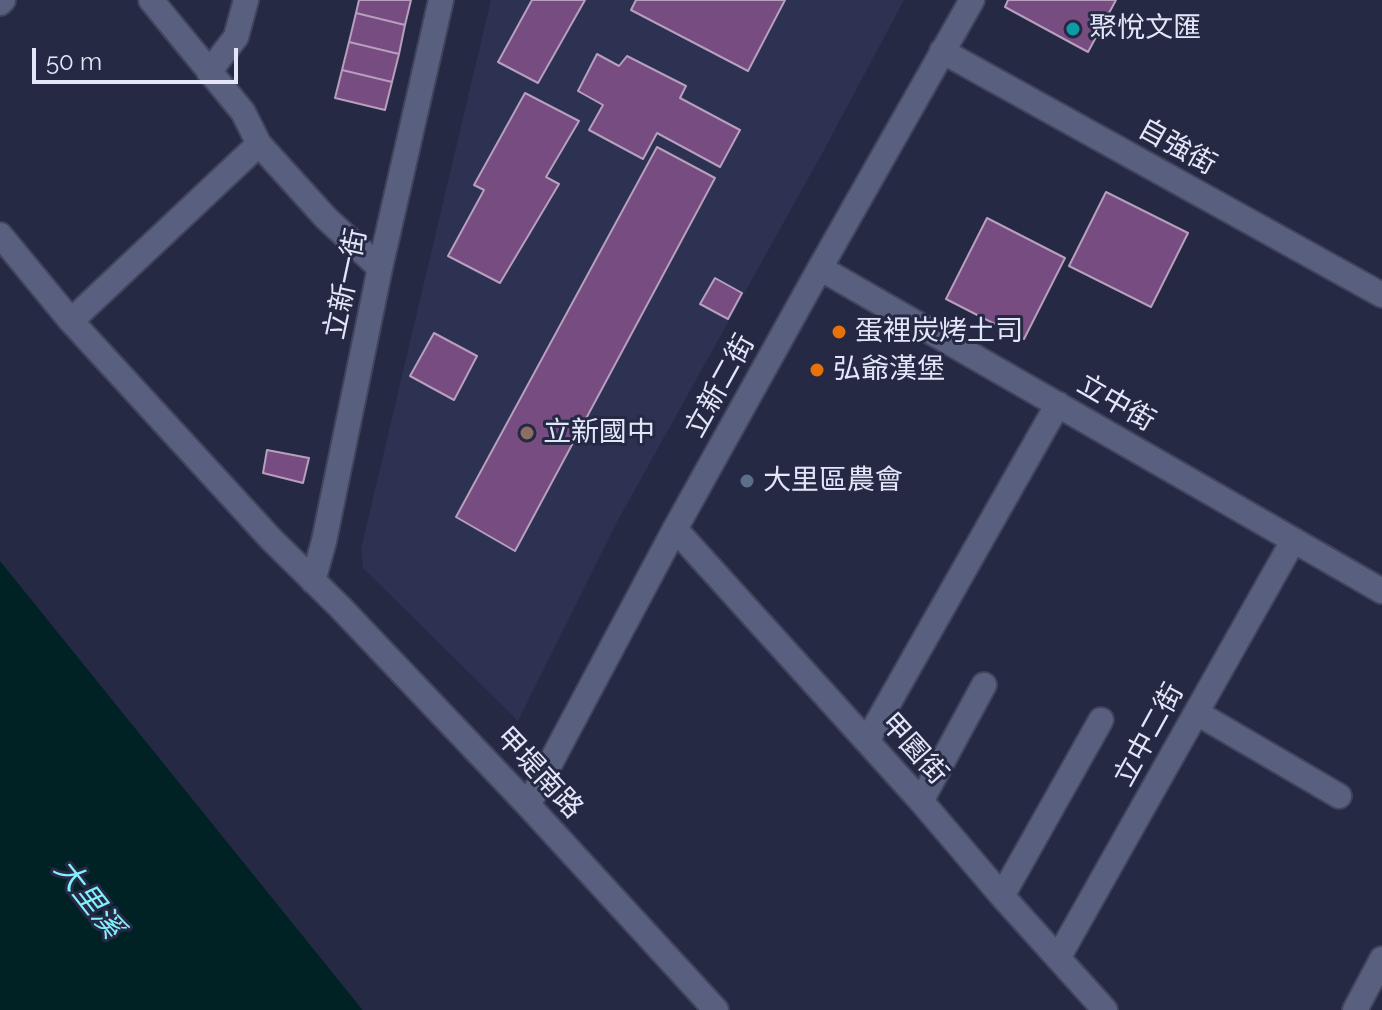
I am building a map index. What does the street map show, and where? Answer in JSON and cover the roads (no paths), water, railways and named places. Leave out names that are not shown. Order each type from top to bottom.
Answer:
[{"type":"street","points":[[151,0],[243,112],[259,144],[326,218],[380,268]]},
{"type":"street","points":[[209,72],[236,37],[246,0]]},
{"type":"street","name":"立新一街","points":[[313,581],[441,0]]},
{"type":"street","name":"立新二街","points":[[528,805],[675,529],[972,0]]},
{"type":"street","name":"自強街","points":[[942,51],[1382,295]]},
{"type":"street","points":[[71,321],[259,144]]},
{"type":"street","name":"甲堤南路","points":[[0,235],[71,321],[271,539],[528,805],[716,1010]]},
{"type":"street","name":"立中街","points":[[820,268],[1382,591]]},
{"type":"street","points":[[867,741],[1058,404]]},
{"type":"street","name":"甲園街","points":[[675,529],[1105,1010]]},
{"type":"street","name":"立中二街","points":[[1058,958],[1293,541]]},
{"type":"street","points":[[921,801],[984,685]]},
{"type":"street","points":[[1197,713],[1339,796]]},
{"type":"street","points":[[1002,896],[1101,720]]},
{"type":"street","points":[[1355,1010],[1382,959]]},
{"type":"water","name":"大里溪","points":[[0,561],[361,1008],[362,1010],[0,1010]]},
{"type":"place","name":"聚悅文匯","points":[[1073,29]]},
{"type":"place","name":"蛋裡炭烤土司","points":[[839,332]]},
{"type":"place","name":"弘爺漢堡","points":[[817,370]]},
{"type":"place","name":"立新國中","points":[[527,433]]},
{"type":"place","name":"大里區農會","points":[[747,481]]}]
